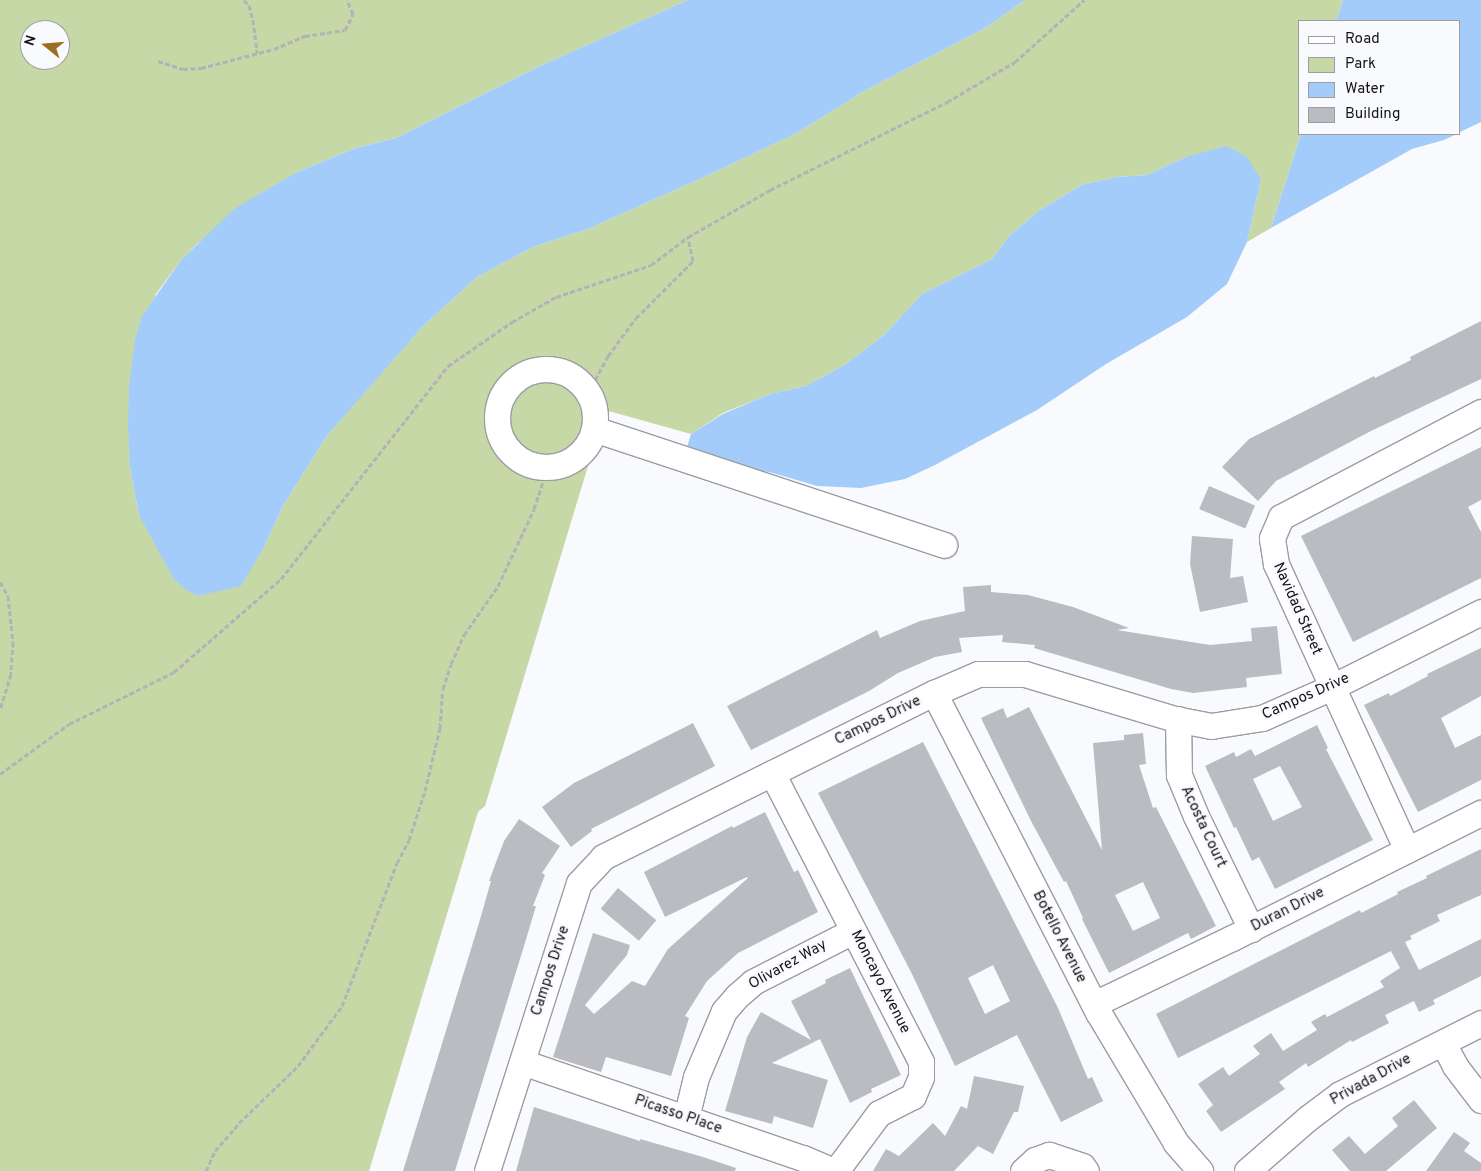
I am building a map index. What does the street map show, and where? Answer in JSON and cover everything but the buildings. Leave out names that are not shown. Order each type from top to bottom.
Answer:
[{"type":"street","points":[[549,369],[565,373],[578,381],[588,393],[595,417],[594,429],[588,444],[578,456],[564,464],[548,467],[532,465],[518,459],[503,440],[498,418],[500,402],[508,388],[527,374],[549,369]]},
{"type":"street","name":"Navidad Street","points":[[1407,850],[1276,564],[1272,538],[1281,518],[1481,412]]},
{"type":"street","points":[[594,429],[944,545]]},
{"type":"street","name":"Campos Drive","points":[[487,1171],[579,883],[603,857],[934,693],[978,674],[1025,674],[1178,720],[1211,726],[1262,718],[1332,687],[1481,612]]},
{"type":"street","name":"Botello Avenue","points":[[934,693],[1094,1004],[1176,1143],[1200,1171]]},
{"type":"street","name":"Acosta Court","points":[[1178,720],[1179,775],[1196,816],[1251,928]]},
{"type":"street","name":"Moncayo Avenue","points":[[772,773],[921,1062],[921,1077],[913,1096],[879,1113],[834,1171]]},
{"type":"street","name":"Duran Drive","points":[[1094,1004],[1481,813]]},
{"type":"street","name":"Olivarez Way","points":[[686,1118],[699,1069],[724,1011],[737,996],[753,982],[853,930]]},
{"type":"street","name":"Privada Drive","points":[[1247,1171],[1308,1118],[1340,1094],[1481,1023]]},
{"type":"street","points":[[1443,1043],[1455,1066],[1481,1100]]},
{"type":"street","name":"Picasso Place","points":[[522,1062],[803,1158],[834,1171]]},
{"type":"street","points":[[1023,1171],[1035,1160],[1049,1155],[1082,1166],[1086,1171]]},
{"type":"path","points":[[244,0],[249,5],[253,20],[257,52]]},
{"type":"path","points":[[158,61],[183,69],[201,68],[274,49],[305,36],[345,30],[352,14],[347,0]]},
{"type":"path","points":[[0,774],[69,724],[174,672],[281,578],[448,366],[512,322],[556,297],[650,264],[688,237],[770,190],[947,102],[1007,67],[1084,0]]},
{"type":"path","points":[[588,393],[608,356],[636,318],[693,261],[688,237]]},
{"type":"path","points":[[206,1171],[215,1151],[240,1123],[298,1066],[342,1006],[397,863],[409,840],[425,791],[440,728],[443,689],[451,664],[464,635],[498,586],[534,509],[548,467]]},
{"type":"path","points":[[0,582],[8,596],[13,642],[11,674],[0,710]]},
{"type":"green space","points":[[0,0],[688,0],[540,66],[396,138],[356,148],[297,172],[198,243],[181,260],[156,294],[129,386],[130,468],[139,515],[263,549],[283,506],[326,437],[389,363],[421,328],[477,277],[535,246],[588,229],[795,134],[864,91],[987,27],[1025,0],[1343,0],[1336,20],[1298,20],[1298,135],[1301,135],[1271,228],[1247,242],[1261,179],[1186,157],[1147,175],[1117,177],[1081,185],[1040,210],[1010,235],[992,259],[922,294],[884,335],[846,364],[806,386],[770,394],[723,413],[691,434],[605,410],[485,806],[478,812],[369,1171],[0,1171]]},
{"type":"water","points":[[688,0],[1025,0],[987,27],[864,91],[795,134],[588,229],[535,246],[477,277],[421,328],[326,437],[283,506],[263,549],[241,586],[197,596],[184,588],[173,578],[139,515],[130,468],[128,427],[129,386],[135,340],[142,316],[181,260],[234,209],[297,172],[356,148],[396,138],[540,66]]},
{"type":"water","points":[[1343,0],[1481,0],[1481,122],[1461,132],[1461,20],[1336,20]]},
{"type":"water","points":[[1301,135],[1455,135],[1412,149],[1271,228]]},
{"type":"water","points":[[1226,146],[1246,156],[1261,179],[1247,242],[1227,284],[1187,317],[1106,364],[1037,410],[905,479],[861,488],[817,486],[773,473],[699,458],[687,447],[691,434],[723,414],[770,394],[806,386],[846,364],[884,335],[922,294],[992,259],[1010,235],[1040,210],[1081,185],[1117,177],[1147,175],[1186,157]]}]
